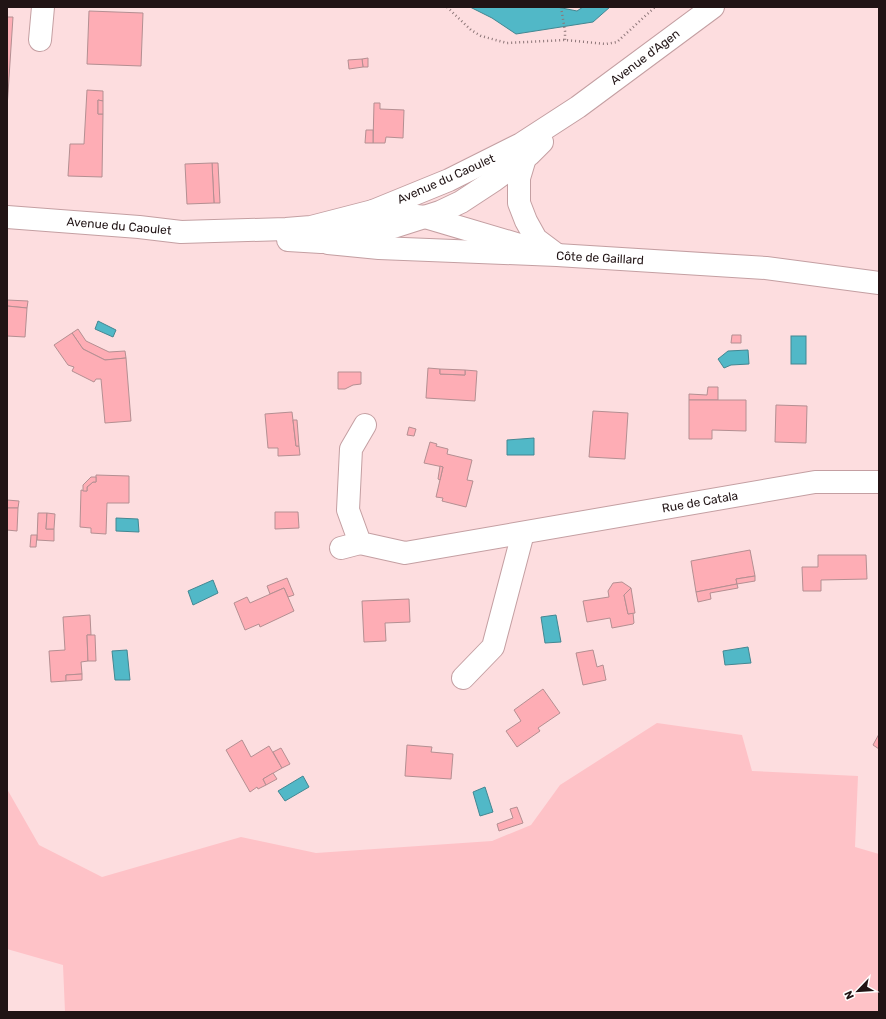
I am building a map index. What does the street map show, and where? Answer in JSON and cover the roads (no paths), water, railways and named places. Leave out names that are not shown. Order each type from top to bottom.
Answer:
[{"type":"street","points":[[40,40],[43,7]]},
{"type":"street","name":"Avenue d'Agen","points":[[578,107],[713,7]]},
{"type":"street","name":"Avenue du Caoulet","points":[[321,242],[435,217],[461,202],[525,158],[578,107]]},
{"type":"street","name":"Avenue du Caoulet","points":[[7,217],[139,227],[182,232],[311,227],[373,211],[449,180],[521,144],[578,107]]},
{"type":"street","points":[[525,158],[519,178],[519,203],[526,221],[536,239],[557,255]]},
{"type":"street","points":[[449,180],[435,217],[445,236],[457,251]]},
{"type":"street","points":[[373,211],[435,217],[557,255]]},
{"type":"street","points":[[182,232],[321,242]]},
{"type":"street","name":"Côte de Gaillard","points":[[321,242],[379,248],[557,255],[766,268],[879,283]]},
{"type":"street","name":"Rue de Catala","points":[[365,425],[351,449],[348,510],[350,546],[404,553],[815,482],[879,482]]},
{"type":"street","points":[[463,678],[493,647],[522,533]]},
{"type":"water","points":[[470,7],[557,7],[577,11],[583,7],[610,7],[593,22],[516,34],[492,18]]},
{"type":"water","points":[[98,321],[116,330],[113,337],[95,329]]},
{"type":"water","points":[[791,336],[806,336],[806,364],[791,364]]},
{"type":"water","points":[[748,350],[749,364],[731,365],[724,368],[718,359],[728,351]]},
{"type":"water","points":[[534,438],[534,455],[507,455],[507,440]]},
{"type":"water","points":[[116,518],[138,519],[139,532],[116,531]]},
{"type":"water","points":[[213,580],[218,593],[193,605],[188,591]]},
{"type":"water","points":[[556,615],[561,642],[545,643],[541,617]]},
{"type":"water","points":[[748,647],[751,663],[725,665],[723,651]]},
{"type":"water","points":[[127,650],[130,680],[115,680],[112,651]]},
{"type":"water","points":[[303,776],[309,787],[285,801],[278,791]]},
{"type":"water","points":[[485,787],[493,812],[480,816],[473,792]]}]
